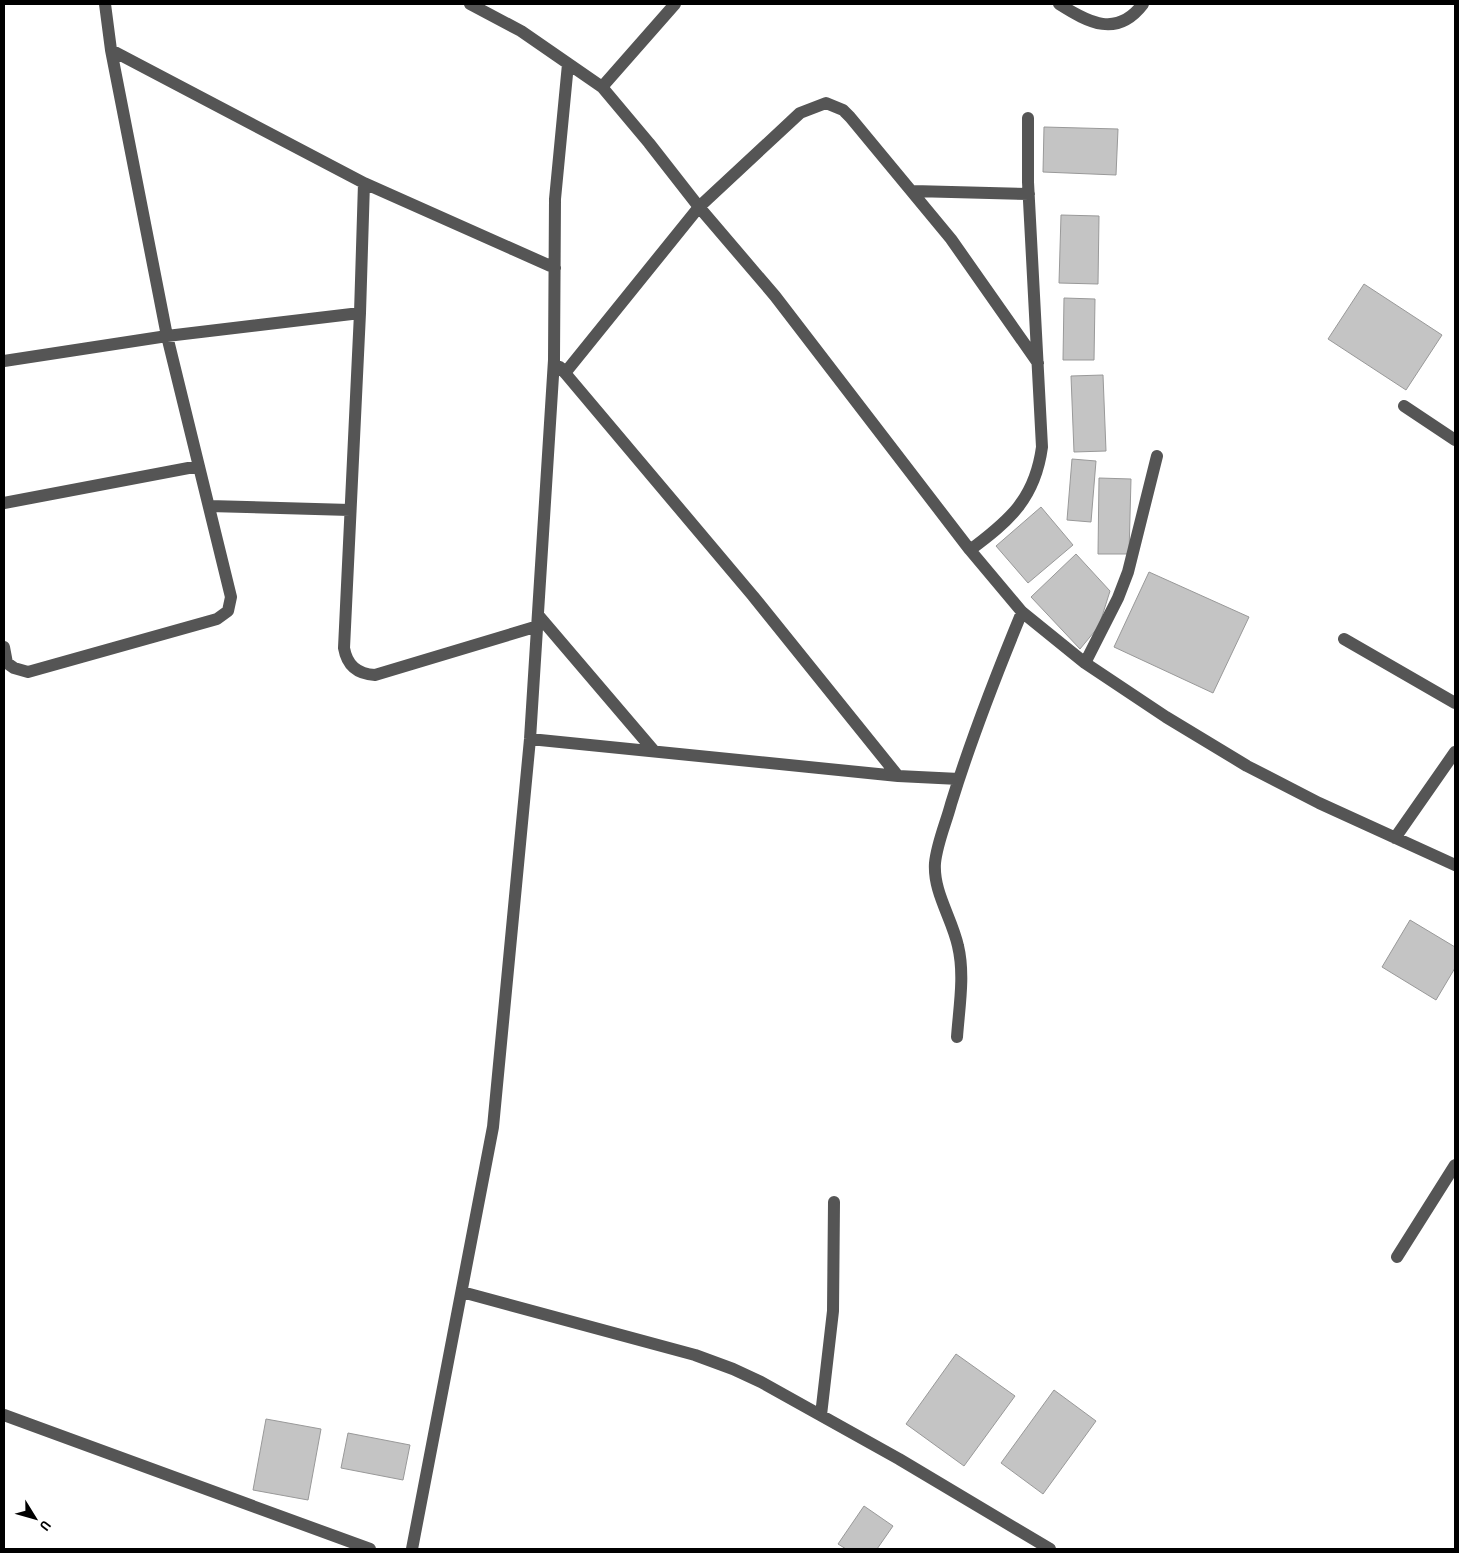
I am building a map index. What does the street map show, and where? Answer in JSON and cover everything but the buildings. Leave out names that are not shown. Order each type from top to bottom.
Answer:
[{"type":"street","points":[[4,647],[7,663],[14,668],[28,672],[217,619],[228,611],[231,597],[167,336],[111,50],[106,4]]},
{"type":"street","points":[[470,4],[521,31],[602,87],[699,207],[775,296],[970,550],[1022,612],[1085,663],[1166,717],[1247,766],[1319,803],[1455,865]]},
{"type":"street","points":[[602,87],[675,4]]},
{"type":"street","points":[[1059,4],[1087,20],[1100,24],[1115,25],[1131,17],[1144,4]]},
{"type":"street","points":[[111,50],[364,183],[555,268]]},
{"type":"street","points":[[412,1549],[493,1127],[530,739],[554,360],[555,199],[568,64]]},
{"type":"street","points":[[565,373],[699,207],[800,113],[826,103],[843,110],[850,117],[951,239],[1038,364]]},
{"type":"street","points":[[970,550],[1001,528],[1033,485],[1040,466],[1042,448],[1029,194],[1028,118]]},
{"type":"street","points":[[364,183],[345,657],[355,669],[362,673],[375,675],[538,621]]},
{"type":"street","points":[[912,191],[1029,194]]},
{"type":"street","points":[[4,360],[167,336],[360,313]]},
{"type":"street","points":[[554,360],[753,596],[898,776]]},
{"type":"street","points":[[1404,406],[1455,440]]},
{"type":"street","points":[[1085,663],[1118,598],[1128,572],[1157,456]]},
{"type":"street","points":[[4,503],[199,466]]},
{"type":"street","points":[[209,506],[350,510]]},
{"type":"street","points":[[957,1037],[961,973],[959,949],[953,926],[938,889],[935,862],[959,780],[996,674],[1022,612]]},
{"type":"street","points":[[538,621],[654,752]]},
{"type":"street","points":[[1344,638],[1455,703]]},
{"type":"street","points":[[530,739],[898,776],[959,780]]},
{"type":"street","points":[[1395,838],[1455,752]]},
{"type":"street","points":[[1397,1258],[1455,1165]]},
{"type":"street","points":[[821,1415],[833,1311],[834,1202]]},
{"type":"street","points":[[462,1292],[695,1355],[733,1369],[761,1382],[899,1459],[1050,1549]]},
{"type":"street","points":[[4,1415],[370,1549]]}]
